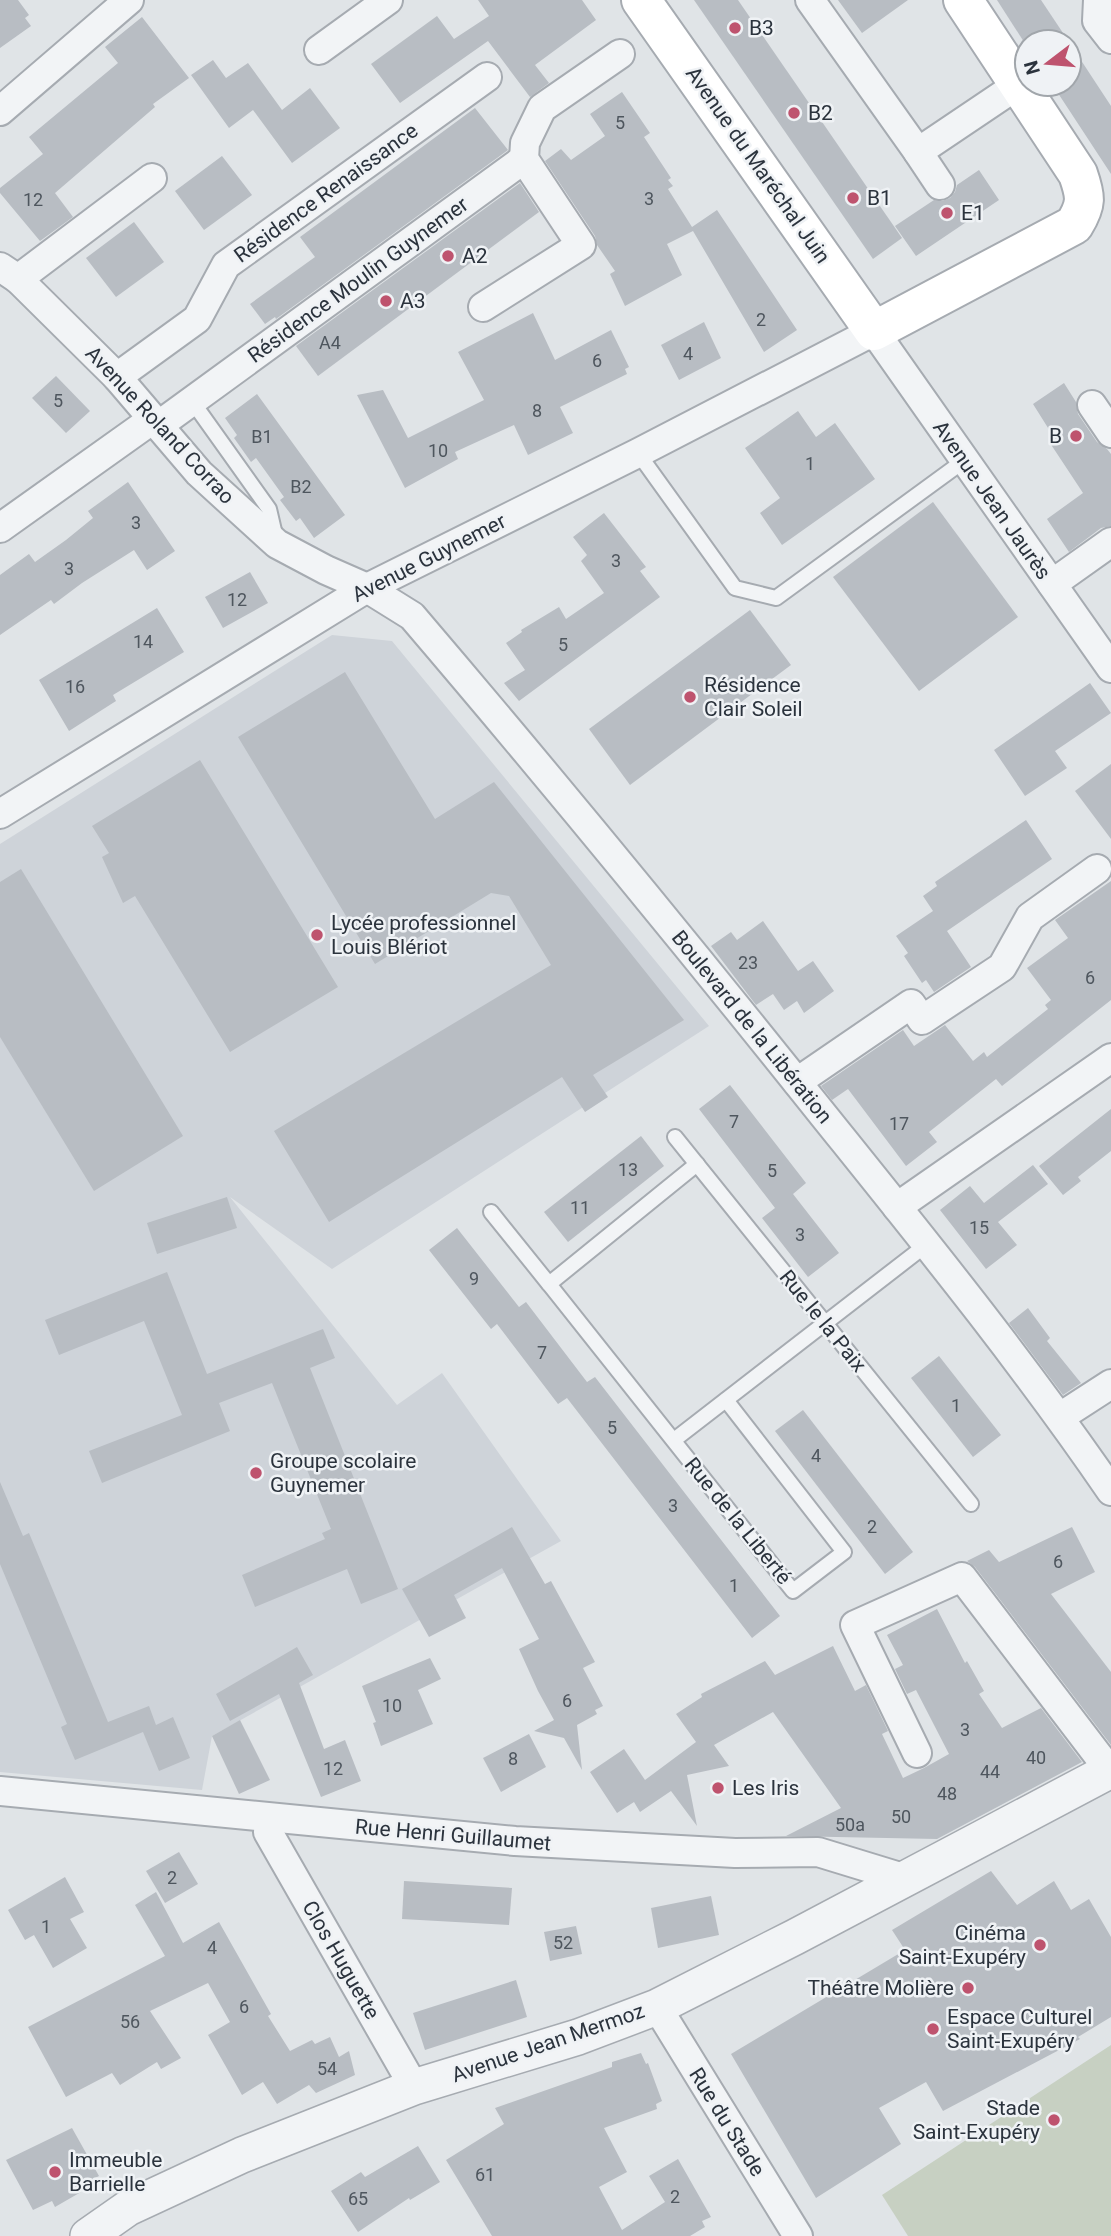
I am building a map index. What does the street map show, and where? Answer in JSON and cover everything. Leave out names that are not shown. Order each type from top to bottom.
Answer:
[{"type":"main road","name":"Avenue du Maréchal Juin","points":[[641,0],[874,331]]},
{"type":"main road","points":[[963,0],[1013,76]]},
{"type":"main road","points":[[874,331],[1074,225],[1082,212],[1086,196],[1078,174],[1027,98]]},
{"type":"street","points":[[0,111],[129,0]]},
{"type":"street","points":[[319,50],[388,0]]},
{"type":"street","points":[[810,0],[940,184]]},
{"type":"street","points":[[1098,0],[1097,21],[1111,39]]},
{"type":"street","points":[[482,307],[581,245],[524,159],[525,143],[542,108],[620,54]]},
{"type":"street","name":"Résidence Renaissance","points":[[117,377],[197,319],[226,265],[487,77]]},
{"type":"street","points":[[918,152],[1013,87]]},
{"type":"street","name":"Résidence Moulin Guynemer","points":[[0,527],[156,422],[192,401],[524,159]]},
{"type":"street","points":[[9,273],[152,178]]},
{"type":"street","name":"Avenue Roland Corrao","points":[[9,273],[117,377],[199,473],[277,544],[326,570],[367,587]]},
{"type":"street","name":"Avenue Guynemer","points":[[0,814],[367,587],[638,453],[874,331]]},
{"type":"street","name":"Avenue Jean Jaurès","points":[[874,331],[1111,668]]},
{"type":"street","points":[[1092,405],[1111,433]]},
{"type":"street","points":[[1052,584],[1111,542]]},
{"type":"street","name":"Boulevard de la Libération","points":[[367,587],[412,617],[628,874],[897,1207],[1060,1417],[1111,1491]]},
{"type":"street","points":[[797,1082],[911,1004],[922,1020],[1002,967],[1030,917],[1097,869]]},
{"type":"street","points":[[897,1207],[1111,1058]]},
{"type":"street","points":[[1060,1417],[1111,1384]]},
{"type":"street","points":[[917,1754],[855,1625],[962,1577],[1111,1771]]},
{"type":"street","name":"Avenue Jean Mermoz","points":[[88,2236],[128,2208],[242,2155],[414,2087],[578,2037],[657,2007],[1111,1771]]},
{"type":"street","name":"Rue Henri Guillaumet","points":[[0,1791],[515,1841],[735,1853],[818,1852],[903,1878]]},
{"type":"street","name":"Clos Huguette","points":[[268,1832],[414,2087]]},
{"type":"street","name":"Rue du Stade","points":[[657,2007],[798,2236]]},
{"type":"lane","points":[[192,401],[270,509],[277,544]]},
{"type":"lane","points":[[638,453],[735,589],[776,598],[965,460]]},
{"type":"lane","name":"Rue le la Paix","points":[[675,1137],[971,1504]]},
{"type":"lane","points":[[548,1284],[697,1164]]},
{"type":"lane","name":"Rue de la Liberté","points":[[491,1212],[793,1591],[844,1552],[726,1400]]},
{"type":"lane","points":[[674,1440],[926,1245]]},
{"type":"shaded area","points":[[332,635],[392,641],[709,1026],[332,1269],[230,1197],[397,1405],[442,1373],[561,1541],[212,1736],[202,1790],[0,1772],[0,844]]},
{"type":"green space","name":"Stade Saint-Exupéry","points":[[1111,2045],[1111,2236],[908,2236],[882,2195]]},
{"type":"building","points":[[0,0],[18,0],[29,15],[25,18],[31,26],[0,48]]},
{"type":"building","points":[[478,0],[582,0],[596,20],[535,65],[549,83],[530,97],[488,41],[400,103],[371,64],[437,16],[454,39],[489,16]]},
{"type":"building","points":[[694,0],[738,0],[902,238],[873,259]]},
{"type":"building","points":[[838,0],[908,0],[862,33]]},
{"type":"building","points":[[997,0],[1041,0],[1060,28],[1015,28]]},
{"type":"building","points":[[142,17],[189,78],[153,104],[155,107],[55,193],[73,217],[40,241],[0,193],[0,188],[43,154],[29,137],[118,63],[105,47]]},
{"type":"building","points":[[213,60],[226,78],[248,63],[282,110],[310,88],[340,128],[292,163],[253,110],[229,128],[191,75]]},
{"type":"building","points":[[1083,63],[1111,106],[1111,174],[1061,98],[1083,98]]},
{"type":"building","points":[[622,92],[650,133],[644,137],[671,178],[668,180],[673,186],[668,189],[692,227],[717,210],[797,330],[764,352],[693,231],[667,244],[682,275],[625,306],[610,274],[615,271],[545,161],[561,149],[571,160],[605,136],[590,114]]},
{"type":"building","points":[[475,108],[508,150],[276,319],[275,317],[265,324],[250,304],[315,257],[300,237]]},
{"type":"building","points":[[222,156],[252,195],[204,230],[175,191]]},
{"type":"building","name":"E1","points":[[979,170],[999,200],[916,256],[895,226],[934,200],[950,198],[957,185]]},
{"type":"building","points":[[520,183],[539,212],[318,376],[296,346]]},
{"type":"building","points":[[134,222],[164,262],[116,297],[86,258]]},
{"type":"building","points":[[533,313],[555,360],[611,330],[629,367],[625,369],[627,374],[560,407],[573,433],[528,455],[514,425],[455,452],[458,459],[405,488],[357,395],[383,390],[408,438],[484,400],[458,352]]},
{"type":"building","points":[[704,322],[721,358],[679,380],[661,345]]},
{"type":"building","points":[[56,376],[90,411],[66,433],[32,398]]},
{"type":"building","points":[[1064,383],[1076,402],[1078,414],[1097,442],[1111,454],[1111,526],[1101,528],[1069,552],[1047,519],[1083,493],[1050,443],[1055,439],[1033,404]]},
{"type":"building","points":[[257,394],[345,515],[314,538],[300,518],[296,521],[280,500],[284,497],[256,458],[251,462],[234,438],[237,435],[225,418]]},
{"type":"building","points":[[798,411],[816,437],[835,423],[875,479],[782,545],[760,513],[780,498],[745,448]]},
{"type":"building","points":[[128,482],[175,551],[147,570],[134,550],[54,604],[51,600],[0,635],[0,575],[29,554],[35,562],[66,540],[93,518],[88,511]]},
{"type":"building","points":[[933,502],[1018,617],[919,691],[833,577]]},
{"type":"building","points":[[604,513],[646,567],[640,571],[660,597],[519,701],[504,683],[525,670],[506,643],[522,632],[521,630],[559,607],[566,619],[604,593],[581,561],[587,555],[573,537]]},
{"type":"building","points":[[250,572],[268,603],[223,628],[205,597]]},
{"type":"building","points":[[157,608],[184,652],[113,695],[116,701],[69,731],[39,680]]},
{"type":"building","name":"Résidence Clair Soleil","points":[[750,610],[791,665],[630,785],[589,729]]},
{"type":"building","points":[[345,672],[435,819],[494,782],[684,1020],[593,1075],[608,1097],[585,1112],[562,1077],[329,1222],[274,1131],[551,965],[509,896],[491,893],[375,964],[238,737]]},
{"type":"building","points":[[1090,683],[1111,713],[1055,751],[1067,768],[1025,796],[994,750]]},
{"type":"building","points":[[200,760],[338,987],[230,1052],[135,896],[123,903],[102,857],[109,853],[92,826]]},
{"type":"building","points":[[1111,764],[1111,839],[1075,791]]},
{"type":"building","points":[[1026,820],[1052,859],[947,931],[971,967],[934,992],[926,980],[922,983],[904,956],[908,953],[896,936],[933,911],[923,896],[937,886],[935,882]]},
{"type":"building","points":[[21,869],[183,1136],[94,1191],[0,1037],[0,882]]},
{"type":"building","points":[[1111,881],[1111,1000],[1002,1086],[996,1079],[929,1132],[937,1142],[906,1166],[848,1089],[832,1100],[821,1086],[903,1030],[914,1046],[945,1025],[973,1061],[984,1052],[987,1057],[1048,1009],[1045,1005],[1051,1000],[1027,968],[1068,938],[1055,920]]},
{"type":"building","points":[[763,921],[798,971],[813,961],[834,991],[804,1013],[797,1001],[784,1010],[773,994],[756,1005],[711,946],[731,932],[737,940]]},
{"type":"building","points":[[730,1085],[806,1183],[793,1194],[839,1253],[808,1277],[762,1218],[775,1208],[699,1109]]},
{"type":"building","points":[[1111,1109],[1111,1151],[1078,1177],[1081,1181],[1063,1195],[1039,1166]]},
{"type":"building","points":[[641,1136],[664,1166],[568,1242],[544,1212]]},
{"type":"building","points":[[1033,1165],[1048,1184],[998,1222],[1017,1245],[986,1269],[940,1210],[970,1186],[984,1203]]},
{"type":"building","points":[[227,1197],[237,1228],[157,1254],[147,1223]]},
{"type":"building","points":[[457,1228],[519,1307],[526,1302],[587,1382],[595,1377],[780,1616],[752,1638],[567,1398],[558,1404],[497,1324],[491,1329],[429,1250]]},
{"type":"building","points":[[167,1272],[207,1374],[323,1329],[335,1358],[310,1368],[398,1589],[361,1604],[347,1569],[255,1607],[242,1575],[325,1539],[322,1533],[331,1529],[272,1383],[219,1403],[230,1431],[102,1483],[89,1451],[182,1415],[144,1321],[59,1355],[45,1320]]},
{"type":"building","points":[[1028,1308],[1050,1338],[1047,1341],[1081,1383],[1063,1395],[1009,1323]]},
{"type":"building","points":[[939,1356],[1001,1435],[973,1457],[911,1378]]},
{"type":"building","points":[[803,1410],[913,1552],[885,1574],[775,1431]]},
{"type":"building","points":[[0,1482],[23,1536],[29,1533],[108,1722],[149,1706],[156,1725],[173,1717],[190,1758],[159,1771],[143,1732],[75,1760],[61,1727],[67,1724],[0,1564]]},
{"type":"building","points":[[512,1527],[545,1584],[551,1581],[595,1662],[583,1668],[603,1706],[595,1710],[597,1714],[577,1725],[582,1770],[564,1738],[534,1731],[554,1720],[519,1649],[539,1639],[502,1568],[454,1595],[466,1618],[429,1637],[402,1589]]},
{"type":"building","points":[[1072,1527],[1095,1572],[1051,1594],[1111,1672],[1111,1745],[975,1567],[967,1561],[989,1550],[999,1562]]},
{"type":"building","points":[[937,1609],[965,1663],[967,1661],[984,1691],[979,1694],[1002,1728],[1041,1708],[1082,1762],[937,1839],[786,1836],[841,1808],[773,1712],[714,1745],[729,1766],[687,1775],[697,1826],[671,1791],[640,1812],[634,1802],[617,1813],[590,1772],[624,1749],[645,1780],[696,1742],[676,1714],[702,1697],[701,1694],[765,1661],[775,1675],[833,1646],[855,1691],[866,1685],[888,1731],[882,1734],[903,1778],[949,1754],[916,1690],[907,1694],[895,1669],[903,1665],[887,1635]]},
{"type":"building","points":[[297,1647],[313,1675],[299,1683],[324,1749],[345,1740],[361,1781],[321,1797],[279,1694],[230,1721],[216,1694]]},
{"type":"building","points":[[430,1658],[441,1679],[418,1690],[433,1724],[381,1746],[373,1723],[376,1722],[362,1686]]},
{"type":"building","points":[[240,1720],[270,1780],[239,1794],[212,1736]]},
{"type":"building","points":[[529,1734],[546,1767],[501,1792],[483,1758]]},
{"type":"building","points":[[179,1852],[198,1884],[165,1903],[146,1871]]},
{"type":"building","name":"Espace Culturel Saint-Exupéry","points":[[991,1871],[1017,1905],[1054,1881],[1071,1910],[1089,1899],[1111,1937],[1111,2017],[1078,2037],[1080,2039],[943,2111],[926,2082],[879,2108],[901,2144],[816,2198],[731,2054],[905,1950],[892,1930]]},
{"type":"building","points":[[65,1877],[84,1912],[70,1919],[87,1948],[53,1968],[34,1935],[25,1940],[8,1910]]},
{"type":"building","points":[[404,1881],[512,1888],[509,1925],[402,1919]]},
{"type":"building","points":[[156,1892],[183,1943],[219,1922],[271,2014],[268,2016],[290,2051],[312,2040],[315,2044],[330,2037],[339,2057],[349,2051],[355,2075],[316,2093],[309,2085],[277,2104],[263,2082],[242,2095],[208,2035],[230,2022],[208,1983],[150,2011],[181,2058],[161,2069],[157,2062],[120,2085],[112,2073],[66,2097],[28,2027],[165,1956],[135,1905]]},
{"type":"building","points":[[711,1896],[719,1935],[658,1948],[651,1908]]},
{"type":"building","points":[[576,1926],[582,1954],[550,1961],[544,1932]]},
{"type":"building","points":[[516,1980],[527,2017],[425,2050],[413,2013]]},
{"type":"building","points":[[641,2053],[646,2064],[648,2063],[662,2101],[656,2104],[657,2109],[604,2128],[627,2172],[599,2187],[622,2230],[665,2202],[649,2176],[678,2159],[711,2217],[702,2221],[705,2227],[690,2236],[492,2236],[446,2160],[504,2124],[495,2108],[612,2067],[612,2062]]},
{"type":"building","name":"Immeuble Barrielle","points":[[72,2128],[99,2176],[79,2186],[81,2192],[55,2207],[52,2201],[33,2210],[6,2160]]},
{"type":"building","points":[[418,2146],[440,2182],[410,2200],[409,2198],[358,2232],[331,2191],[361,2172],[365,2177]]},
{"type":"place","name":"B3","points":[[735,28]]},
{"type":"place","name":"B2","points":[[794,113]]},
{"type":"place","name":"B1","points":[[853,198]]},
{"type":"place","name":"E1","points":[[947,213]]},
{"type":"place","name":"A2","points":[[448,256]]},
{"type":"place","name":"A3","points":[[386,301]]},
{"type":"place","name":"B","points":[[1076,436]]},
{"type":"place","name":"Résidence Clair Soleil","points":[[690,697]]},
{"type":"place","name":"Lycée professionnel Louis Blériot","points":[[317,935]]},
{"type":"place","name":"Groupe scolaire Guynemer","points":[[256,1473]]},
{"type":"place","name":"Les Iris","points":[[718,1788]]},
{"type":"place","name":"Cinéma Saint-Exupéry","points":[[1040,1945]]},
{"type":"place","name":"Théâtre Molière","points":[[968,1988]]},
{"type":"place","name":"Espace Culturel Saint-Exupéry","points":[[933,2029]]},
{"type":"place","name":"Stade Saint-Exupéry","points":[[1054,2120]]},
{"type":"place","name":"Immeuble Barrielle","points":[[55,2172]]}]
